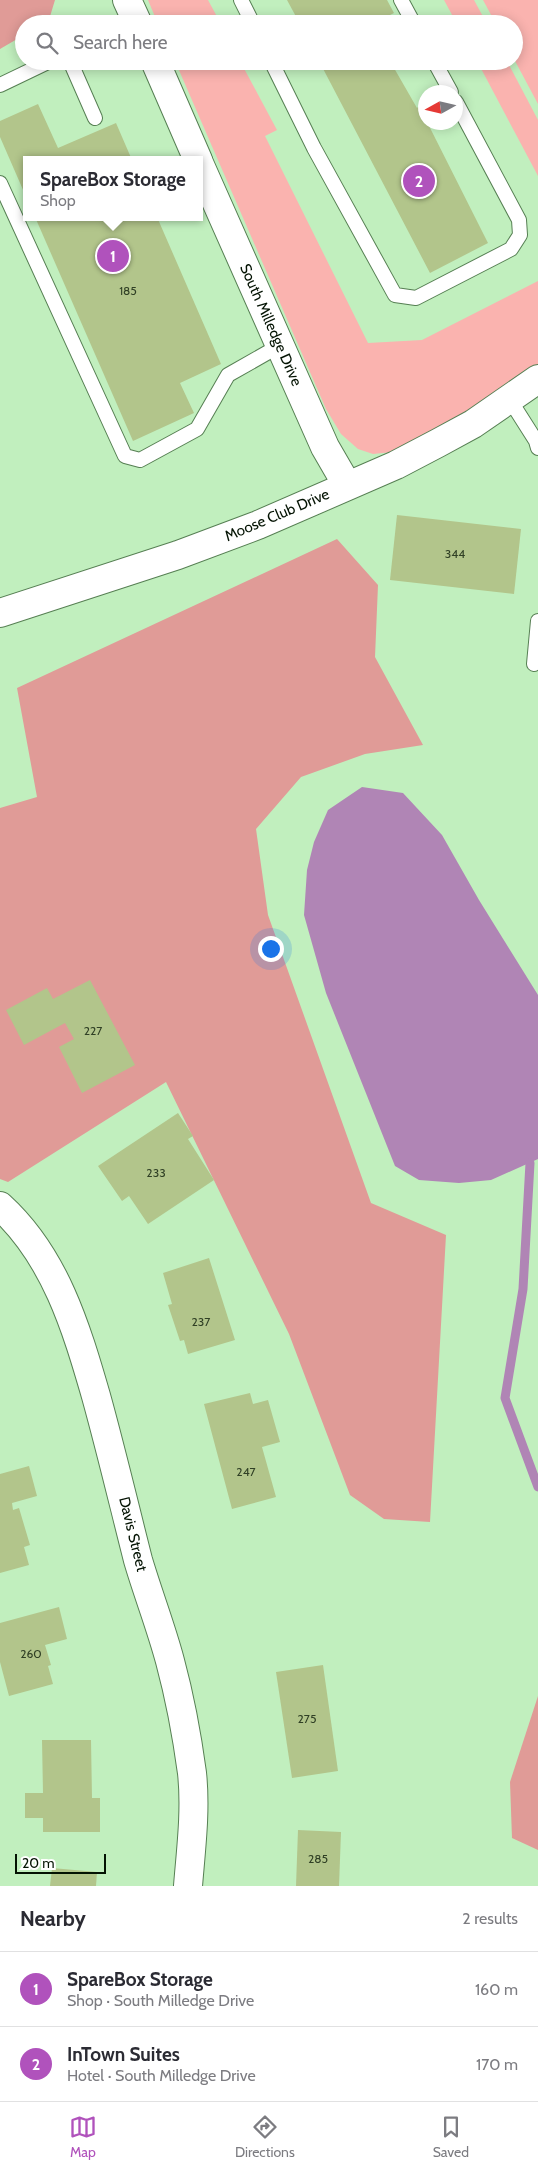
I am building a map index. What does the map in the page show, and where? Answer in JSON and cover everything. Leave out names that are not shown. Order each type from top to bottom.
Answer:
[{"type":"street","points":[[128,0],[134,15]]},
{"type":"street","points":[[158,70],[196,156]]},
{"type":"street","name":"South Milledge Drive","points":[[203,172],[325,447],[347,485]]},
{"type":"street","name":"Moose Club Drive","points":[[0,613],[178,555],[258,525],[430,447],[473,424],[538,380]]},
{"type":"street","name":"Davis Street","points":[[0,1206],[33,1240],[64,1298],[77,1330],[119,1478],[138,1561],[170,1662],[192,1774],[193,1810],[188,1886]]},
{"type":"lane","points":[[241,0],[248,15]]},
{"type":"lane","points":[[401,0],[409,15]]},
{"type":"lane","points":[[0,84],[30,70]]},
{"type":"lane","points":[[74,70],[95,118]]},
{"type":"lane","points":[[275,70],[314,148],[395,295],[416,298],[511,249],[520,235],[519,220],[463,115]]},
{"type":"lane","points":[[439,70],[447,85]]},
{"type":"lane","points":[[0,183],[125,456],[140,460],[197,429],[228,375],[279,346]]},
{"type":"lane","points":[[510,400],[536,441],[538,448]]},
{"type":"lane","points":[[534,664],[538,621]]},
{"type":"shaded area","points":[[0,0],[55,0],[50,15],[15,15],[15,40],[0,49]]},
{"type":"shaded area","points":[[148,0],[208,0],[216,15],[154,15]]},
{"type":"shaded area","points":[[444,0],[474,0],[482,15],[452,15]]},
{"type":"shaded area","points":[[483,0],[538,0],[538,104],[520,70],[523,70],[523,15],[491,15]]},
{"type":"shaded area","points":[[179,70],[245,70],[277,130],[265,136],[368,343],[422,340],[538,281],[538,365],[489,400],[393,452],[373,454],[358,449],[341,434],[326,409]]},
{"type":"shaded area","points":[[482,70],[512,70],[538,120],[538,176]]},
{"type":"shaded area","points":[[337,539],[378,585],[375,657],[423,745],[365,754],[301,777],[256,829],[268,915],[371,1203],[446,1235],[430,1522],[384,1519],[350,1495],[289,1334],[166,1082],[8,1182],[0,1179],[0,808],[37,797],[17,688]]},
{"type":"shaded area","points":[[362,787],[403,793],[442,835],[479,900],[538,995],[538,1159],[491,1180],[459,1183],[419,1180],[395,1166],[326,993],[304,915],[307,870],[314,842],[328,810]]},
{"type":"shaded area","points":[[538,1696],[538,1850],[512,1838],[510,1782]]},
{"type":"building","points":[[287,0],[387,0],[394,13],[390,15],[295,15]]},
{"type":"building","points":[[324,70],[395,70],[418,107],[418,130],[431,130],[488,243],[430,273]]},
{"type":"building","points":[[38,104],[58,148],[116,123],[130,156],[23,156],[23,190],[0,137],[0,121]]},
{"type":"building","points":[[37,221],[159,221],[221,364],[180,383],[194,413],[133,441]]},
{"type":"building","points":[[397,515],[521,529],[514,594],[390,580]]},
{"type":"building","points":[[90,980],[135,1065],[82,1093],[59,1047],[74,1039],[65,1023],[24,1045],[6,1010],[47,988],[53,999]]},
{"type":"building","points":[[178,1113],[193,1136],[188,1139],[214,1180],[148,1224],[129,1196],[122,1201],[98,1166]]},
{"type":"building","points":[[209,1258],[235,1340],[188,1354],[184,1340],[180,1341],[168,1305],[172,1304],[163,1273]]},
{"type":"building","points":[[250,1393],[253,1404],[268,1400],[280,1442],[262,1447],[276,1497],[232,1509],[204,1404]]},
{"type":"building","points":[[29,1466],[37,1496],[12,1503],[13,1510],[19,1508],[30,1545],[24,1547],[29,1565],[0,1573],[0,1474]]},
{"type":"building","points":[[59,1607],[67,1639],[45,1645],[51,1665],[48,1666],[53,1684],[9,1696],[0,1662],[0,1623]]},
{"type":"building","points":[[323,1665],[338,1771],[292,1778],[276,1672]]},
{"type":"building","points":[[42,1740],[91,1740],[92,1798],[100,1798],[100,1832],[43,1832],[43,1818],[25,1818],[25,1793],[43,1793]]},
{"type":"building","points":[[298,1830],[341,1832],[339,1886],[296,1886]]},
{"type":"building","points":[[52,1868],[97,1872],[96,1886],[50,1886]]},
{"type":"waterway","points":[[530,1163],[523,1289],[505,1398],[538,1487]]},
{"type":"place","name":"InTown Suites","points":[[419,181]]},
{"type":"place","name":"SpareBox Storage","points":[[113,256]]}]
